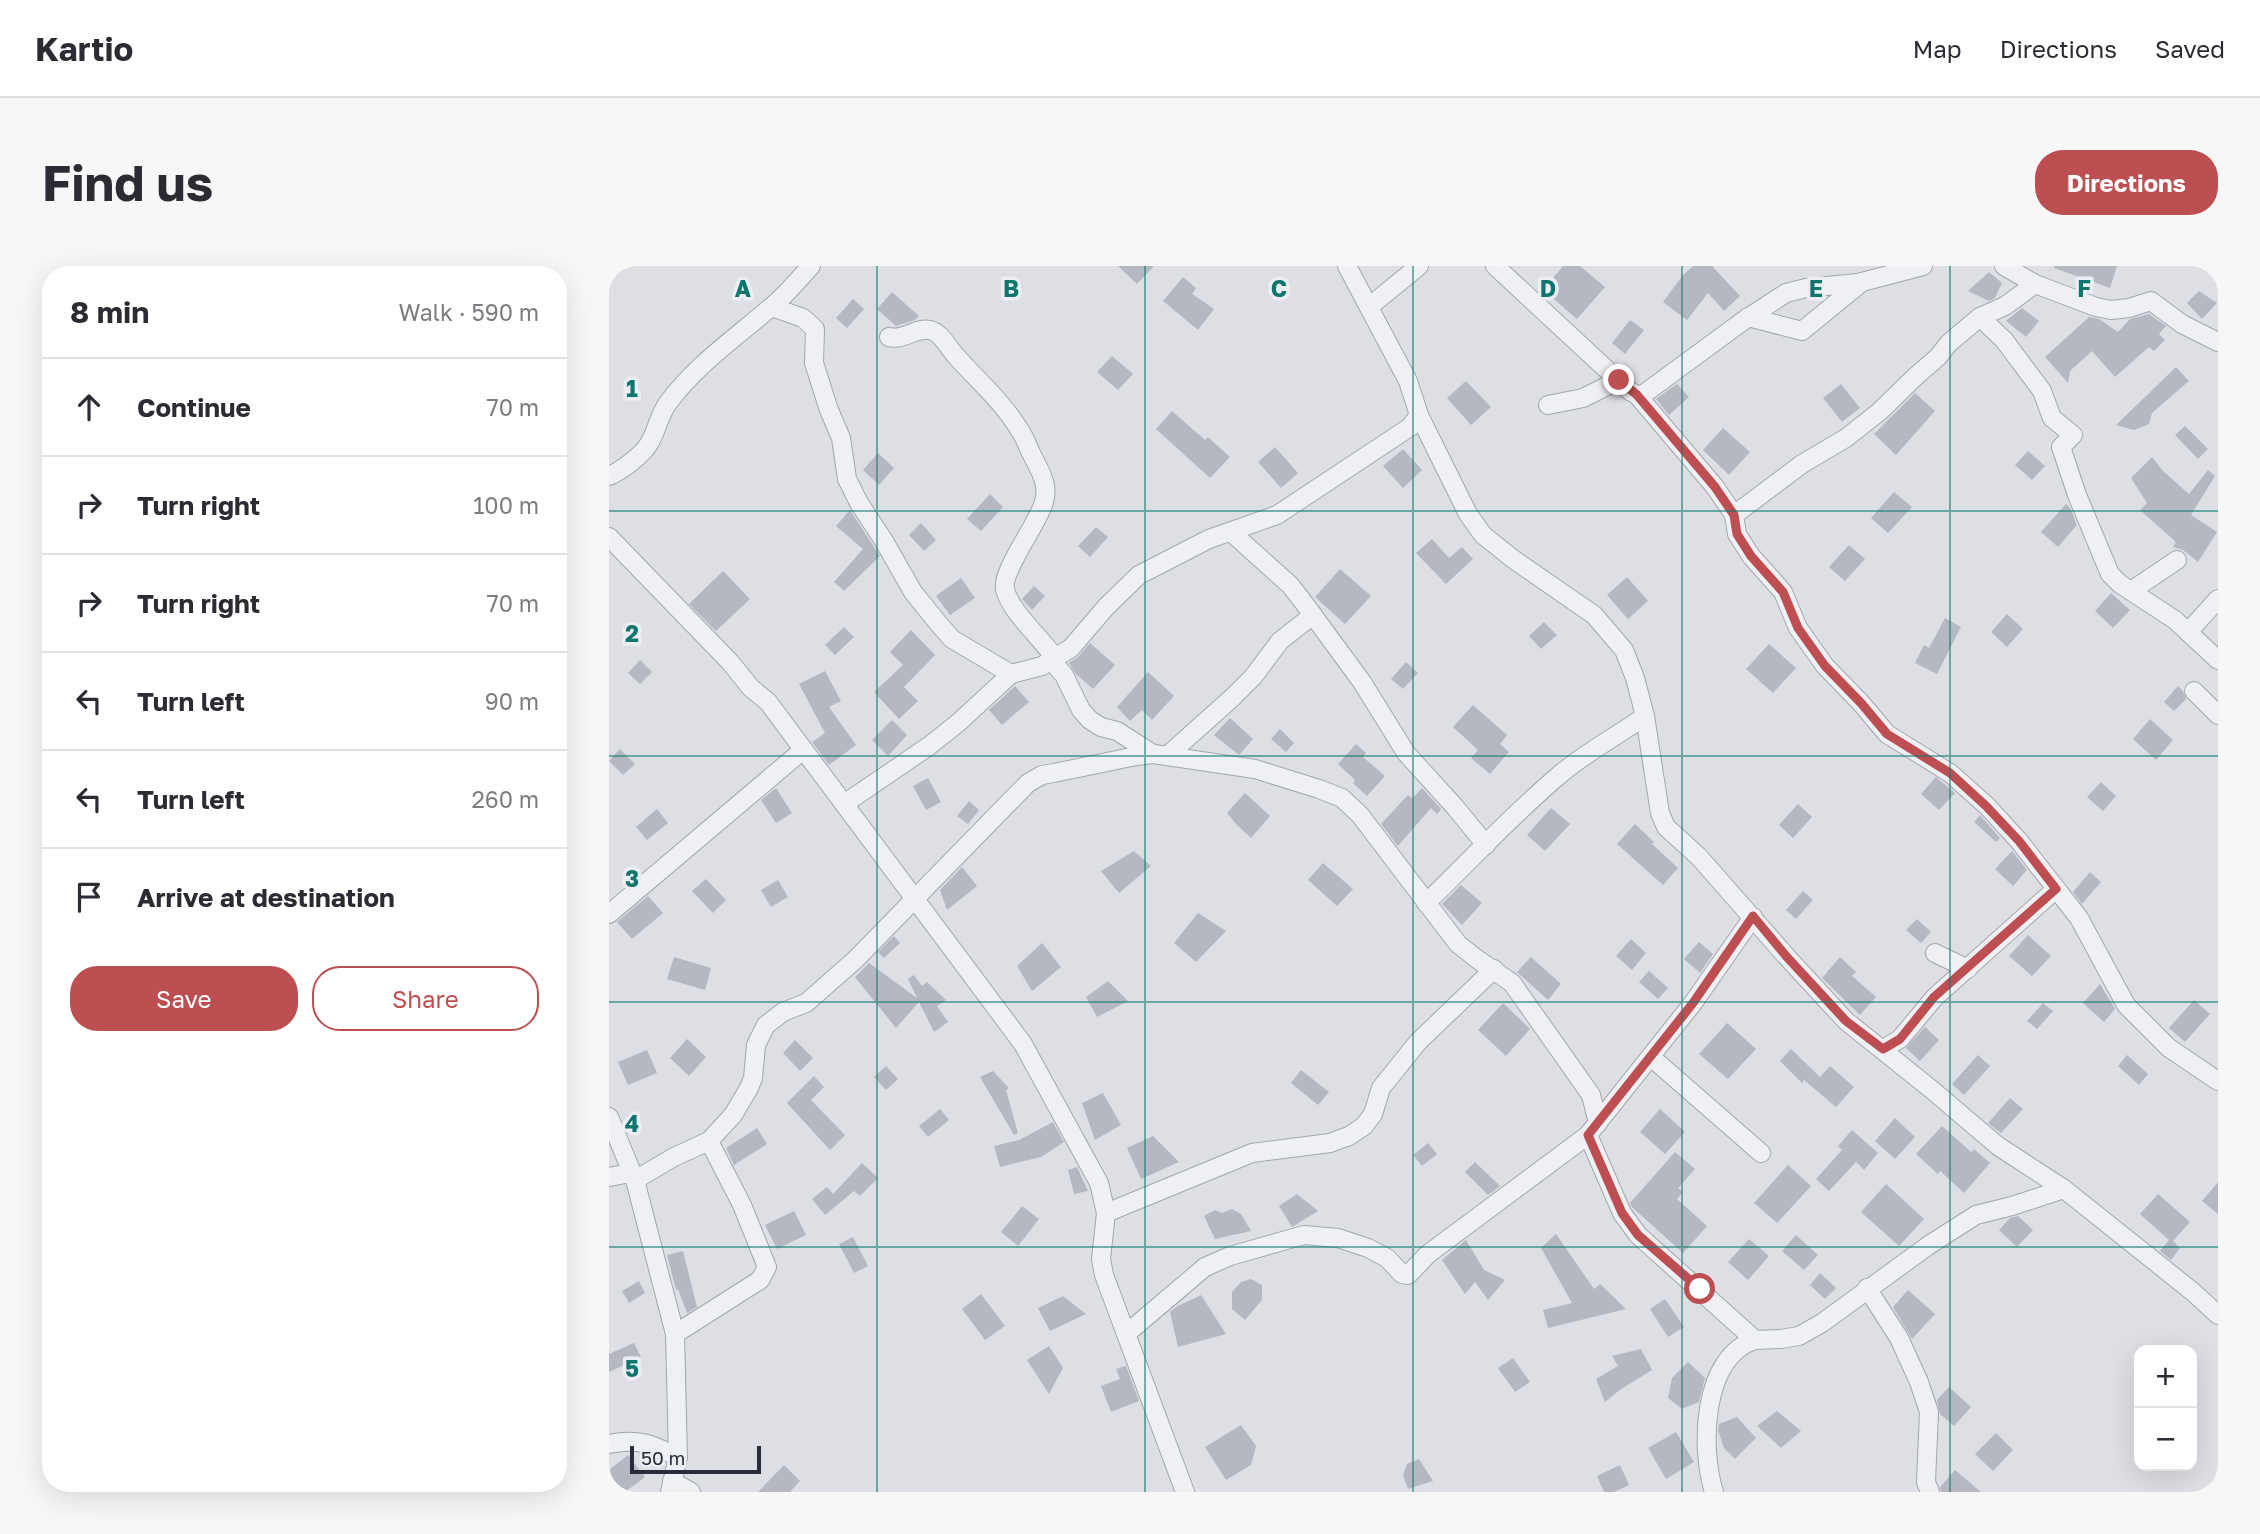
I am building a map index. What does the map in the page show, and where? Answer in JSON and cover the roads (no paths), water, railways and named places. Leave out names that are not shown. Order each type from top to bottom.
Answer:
[{"type":"street","points":[[609,476],[624,469],[650,443],[661,415],[680,389],[738,332],[772,307],[811,266]]},
{"type":"street","points":[[1347,266],[1408,381],[1419,415],[1468,514],[1483,535],[1594,615],[1624,650],[1633,670],[1645,716],[1662,820],[1666,827],[1706,864],[1846,1021],[1998,1146],[2064,1188],[2218,1315]]},
{"type":"street","points":[[1370,306],[1419,266]]},
{"type":"street","points":[[1495,266],[1637,395],[1715,487],[1734,515],[1737,534],[1751,556],[1783,592],[1798,628],[1825,666],[1887,734],[1950,773],[1986,806],[2019,841],[2079,918],[2126,1005],[2169,1048],[2218,1081]]},
{"type":"street","points":[[1637,395],[1641,396],[1748,317],[1786,293],[1863,281],[1923,266]]},
{"type":"street","points":[[2004,266],[2035,284],[2094,306],[2111,310],[2151,301],[2182,324],[2218,342]]},
{"type":"street","points":[[1748,317],[1803,331],[1863,281]]},
{"type":"street","points":[[1734,515],[1802,464],[1846,438],[1879,412],[1938,357],[1949,343],[1980,317],[2005,306],[2035,284]]},
{"type":"street","points":[[772,307],[803,318],[814,329],[814,363],[841,438],[847,479],[913,592],[952,639],[1011,674]]},
{"type":"street","points":[[1980,317],[2004,340],[2042,391],[2052,418],[2073,435],[2061,447],[2107,569],[2115,579],[2175,620],[2218,660]]},
{"type":"street","points":[[889,337],[894,339],[921,330],[936,333],[1004,407],[1020,430],[1045,481],[1046,496],[1036,524],[1006,577],[1004,588],[1027,625],[1044,643],[1081,710],[1090,720],[1101,727],[1117,731],[1160,755]]},
{"type":"street","points":[[1548,405],[1583,398],[1619,380]]},
{"type":"street","points":[[844,804],[929,746],[1011,674],[1042,666],[1071,648],[1106,607],[1139,575],[1209,539],[1277,515],[1410,427],[1419,415]]},
{"type":"street","points":[[1231,532],[1290,585],[1362,681],[1406,753],[1486,845]]},
{"type":"street","points":[[609,537],[730,662],[751,688],[768,702],[1023,1044],[1099,1183],[1106,1213],[1101,1259],[1104,1275],[1185,1492]]},
{"type":"street","points":[[2131,591],[2178,560]]},
{"type":"street","points":[[2188,632],[2218,599]]},
{"type":"street","points":[[1160,755],[1233,697],[1253,677],[1280,641],[1313,615]]},
{"type":"street","points":[[2194,691],[2218,715]]},
{"type":"street","points":[[1426,903],[1557,776],[1645,716]]},
{"type":"street","points":[[609,914],[803,750]]},
{"type":"street","points":[[609,1177],[633,1177],[709,1141],[733,1115],[749,1088],[753,1078],[756,1045],[766,1026],[777,1016],[806,1003],[826,987],[1028,783],[1042,775],[1160,755],[1255,769],[1342,798],[1360,815],[1458,944],[1512,983],[1580,1078],[1591,1095],[1593,1129],[1622,1213],[1638,1235],[1755,1340]]},
{"type":"street","points":[[1883,1049],[1900,1039],[1934,997],[2056,889]]},
{"type":"street","points":[[1126,1334],[1205,1266],[1304,1235],[1338,1238],[1368,1248],[1387,1258],[1402,1274],[1408,1275],[1428,1254],[1593,1129],[1693,1003],[1753,916]]},
{"type":"street","points":[[1935,953],[1968,969]]},
{"type":"street","points":[[1106,1213],[1251,1153],[1330,1143],[1349,1136],[1364,1126],[1373,1114],[1381,1088],[1417,1042],[1494,969]]},
{"type":"street","points":[[1651,1056],[1761,1153]]},
{"type":"street","points":[[609,1117],[633,1177],[675,1334],[678,1457],[671,1487],[691,1492]]},
{"type":"street","points":[[675,1334],[760,1280],[767,1267],[767,1260],[742,1205],[709,1141]]},
{"type":"street","points":[[1714,1492],[1708,1474],[1707,1425],[1715,1382],[1723,1365],[1737,1348],[1755,1340],[1798,1336],[1822,1323],[1867,1288],[1869,1290],[1929,1245],[1976,1215],[2064,1188]]},
{"type":"street","points":[[1867,1288],[1899,1338],[1929,1412],[1926,1482],[1930,1492]]},
{"type":"street","points":[[609,1444],[637,1441],[651,1444],[678,1457]]}]
